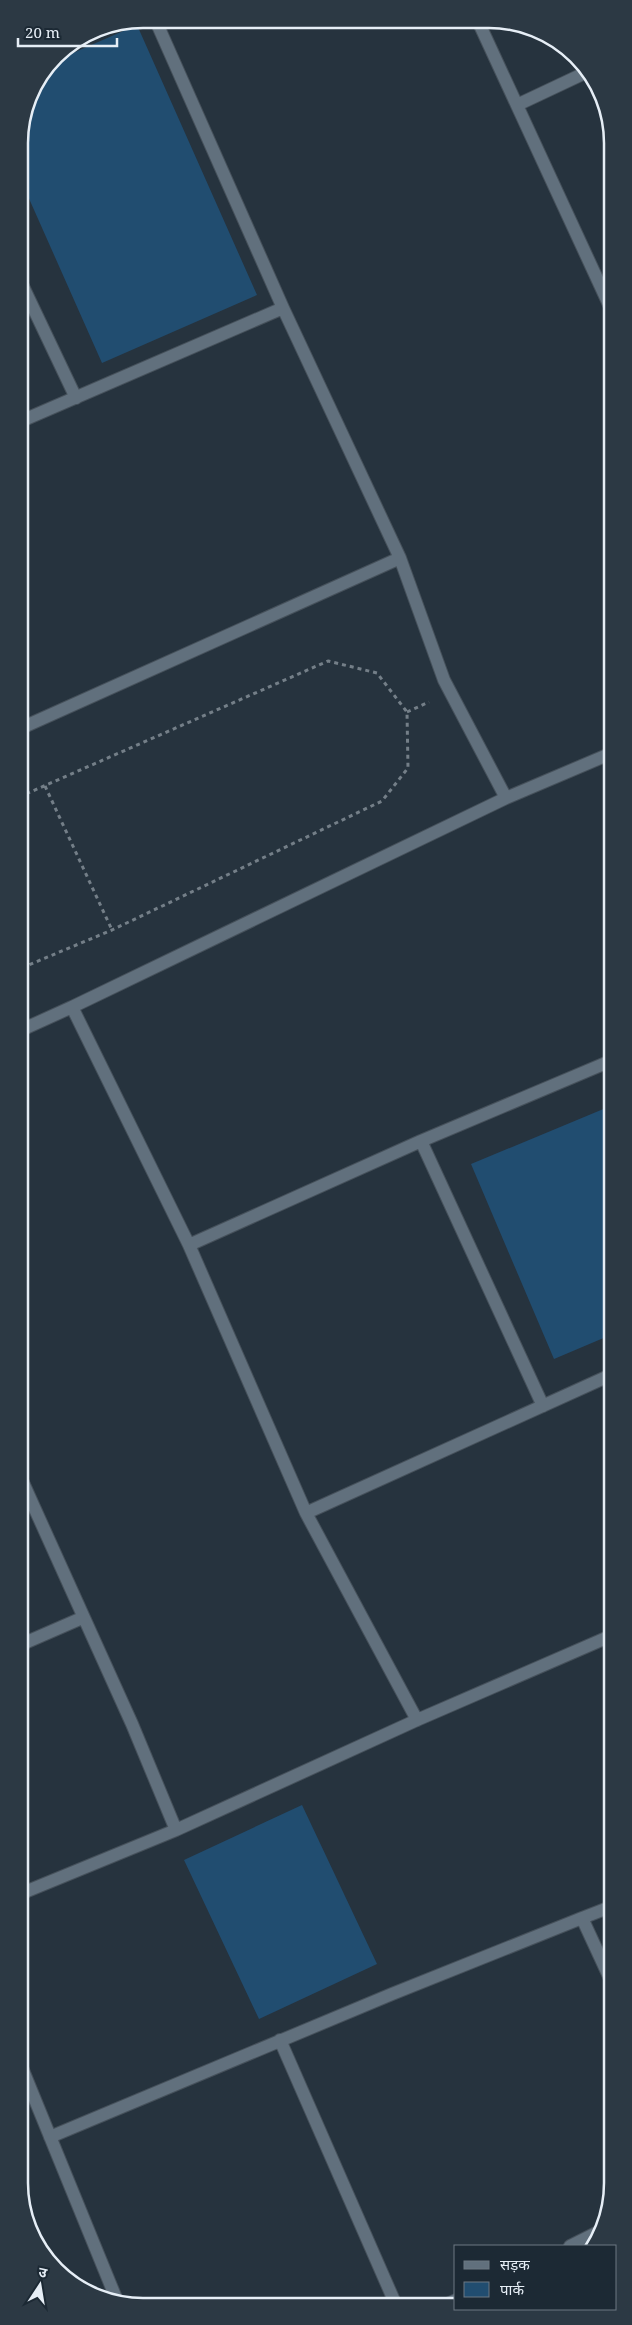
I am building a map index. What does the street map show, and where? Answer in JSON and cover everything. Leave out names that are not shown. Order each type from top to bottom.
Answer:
[{"type":"street","points":[[159,28],[283,308],[400,558],[444,680],[506,798]]},
{"type":"street","points":[[481,28],[604,294]]},
{"type":"street","points":[[517,104],[582,74]]},
{"type":"street","points":[[28,297],[76,398]]},
{"type":"street","points":[[28,418],[283,308]]},
{"type":"street","points":[[28,725],[400,558]]},
{"type":"street","points":[[28,1027],[72,1008],[506,798],[604,756]]},
{"type":"street","points":[[72,1008],[189,1245],[306,1513],[417,1720]]},
{"type":"street","points":[[189,1245],[421,1141],[604,1063]]},
{"type":"street","points":[[421,1141],[543,1406]]},
{"type":"street","points":[[306,1513],[604,1378]]},
{"type":"street","points":[[27,1493],[82,1618],[132,1724],[176,1830]]},
{"type":"street","points":[[27,1642],[82,1618]]},
{"type":"street","points":[[27,1891],[176,1830],[417,1720],[604,1639]]},
{"type":"street","points":[[50,2137],[280,2040],[604,1909]]},
{"type":"street","points":[[582,1918],[604,1966]]},
{"type":"street","points":[[280,2040],[393,2298]]},
{"type":"street","points":[[27,2080],[114,2293]]},
{"type":"street","points":[[572,2245],[591,2235]]},
{"type":"path","points":[[28,793],[328,661],[377,673],[407,712],[408,768],[382,801],[112,930],[28,965]]},
{"type":"path","points":[[45,786],[112,930]]},
{"type":"green space","points":[[138,28],[257,295],[102,363],[28,196],[28,128],[31,113],[43,85],[61,61],[68,55],[128,29]]},
{"type":"green space","points":[[604,1109],[604,1338],[554,1359],[471,1164]]},
{"type":"green space","points":[[302,1805],[377,1964],[259,2019],[184,1860]]}]
